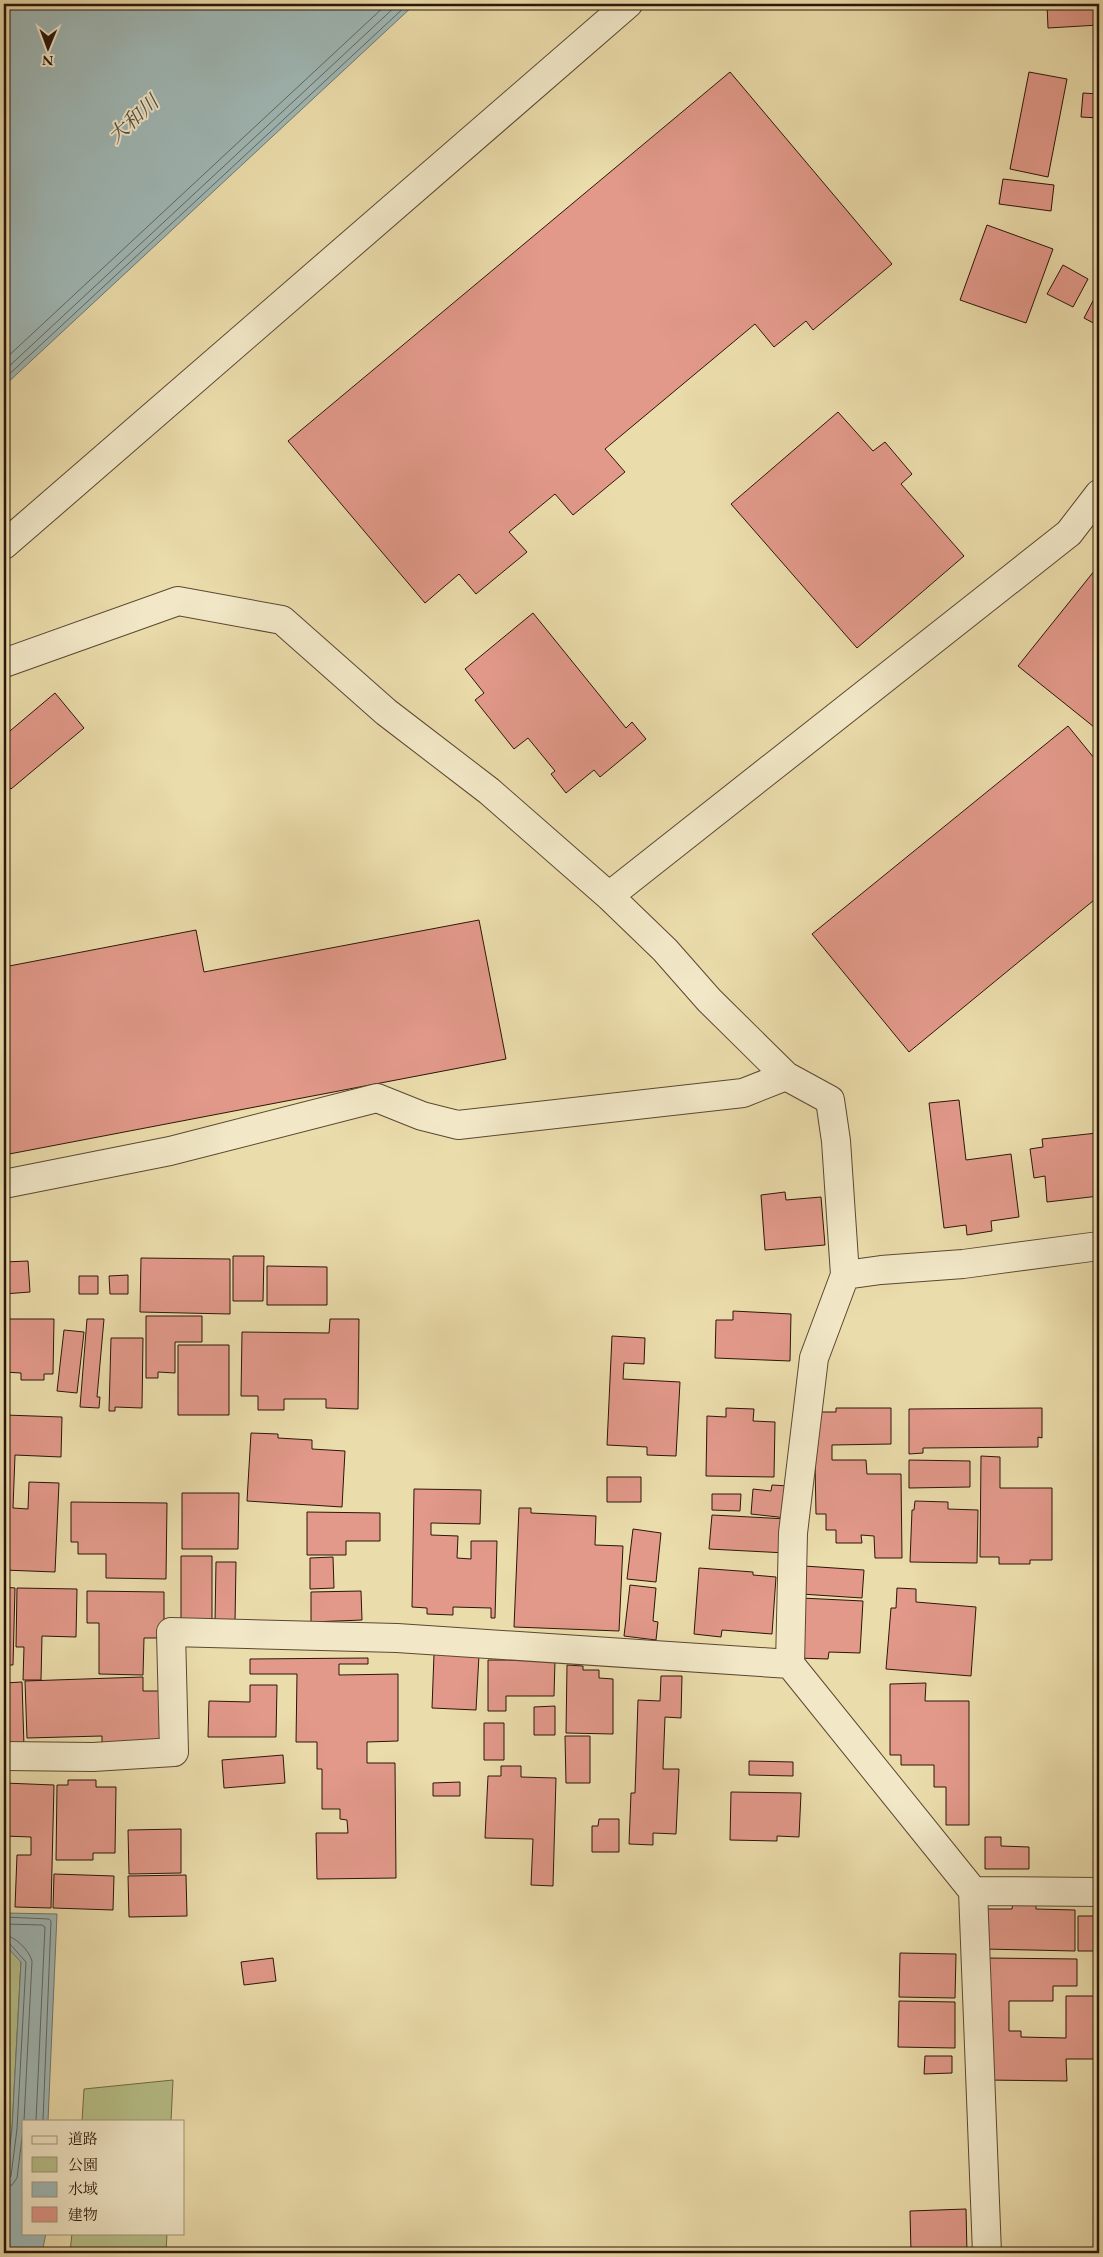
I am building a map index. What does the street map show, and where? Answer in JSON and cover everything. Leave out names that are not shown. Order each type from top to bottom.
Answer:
[{"type":"street","points":[[4,546],[263,318],[628,4]]},
{"type":"street","points":[[609,896],[1069,533],[1099,494]]},
{"type":"street","points":[[4,663],[178,601],[282,620],[386,712],[489,791],[609,896],[665,950],[709,1000],[786,1076],[830,1100],[836,1142],[845,1275],[814,1358],[793,1533],[790,1664],[973,1891],[986,2253]]},
{"type":"street","points":[[4,1184],[170,1151],[378,1098],[422,1116],[458,1125],[743,1093],[786,1076]]},
{"type":"street","points":[[845,1275],[881,1270],[963,1264],[1099,1246]]},
{"type":"street","points":[[4,1756],[93,1757],[174,1752],[171,1632],[397,1638],[790,1664]]},
{"type":"street","points":[[973,1891],[1099,1892]]},
{"type":"green space","points":[[4,1944],[21,1961],[12,2129],[4,2194]]},
{"type":"green space","points":[[173,2080],[171,2120],[82,2120],[84,2089]]},
{"type":"green space","points":[[72,2234],[167,2234],[166,2253],[70,2253]]},
{"type":"water","name":"大和川","points":[[4,4],[415,4],[4,386]]},
{"type":"water","points":[[4,1913],[57,1914],[48,2120],[22,2120],[22,2234],[46,2234],[42,2253],[4,2253],[4,2194],[12,2129],[21,1962],[4,1944]]},
{"type":"building","points":[[1047,4],[1099,4],[1099,25],[1048,28]]},
{"type":"building","points":[[730,72],[892,264],[813,330],[806,321],[774,347],[755,324],[605,449],[625,472],[573,515],[555,494],[509,532],[527,552],[476,594],[459,574],[425,603],[288,441]]},
{"type":"building","points":[[1029,72],[1067,79],[1048,177],[1010,169]]},
{"type":"building","points":[[1083,93],[1099,94],[1099,118],[1081,117]]},
{"type":"building","points":[[1003,179],[1054,185],[1051,211],[999,204]]},
{"type":"building","points":[[987,225],[1053,249],[1026,323],[960,300]]},
{"type":"building","points":[[1063,265],[1088,279],[1073,307],[1047,294]]},
{"type":"building","points":[[1095,297],[1099,299],[1099,326],[1084,318]]},
{"type":"building","points":[[838,412],[873,451],[885,442],[912,474],[901,484],[964,556],[857,648],[731,504]]},
{"type":"building","points":[[1099,565],[1099,731],[1018,666]]},
{"type":"building","points":[[533,613],[626,728],[632,722],[646,739],[600,777],[594,770],[566,793],[551,774],[555,771],[528,738],[514,749],[475,700],[484,693],[465,669]]},
{"type":"building","points":[[55,693],[84,728],[11,789],[4,781],[4,736]]},
{"type":"building","points":[[1068,726],[1099,764],[1099,896],[909,1052],[812,934]]},
{"type":"building","points":[[479,920],[506,1059],[4,1155],[4,967],[196,930],[204,972]]},
{"type":"building","points":[[959,1100],[966,1160],[1011,1154],[1019,1217],[991,1221],[992,1231],[967,1235],[966,1225],[944,1228],[929,1103]]},
{"type":"building","points":[[1097,1133],[1099,1196],[1047,1202],[1045,1176],[1034,1178],[1030,1149],[1043,1147],[1042,1139]]},
{"type":"building","points":[[785,1192],[786,1200],[821,1197],[825,1245],[765,1250],[761,1195]]},
{"type":"building","points":[[233,1256],[264,1256],[263,1301],[233,1301]]},
{"type":"building","points":[[141,1258],[230,1259],[230,1314],[140,1312]]},
{"type":"building","points":[[28,1261],[30,1292],[4,1294],[4,1262]]},
{"type":"building","points":[[267,1266],[327,1267],[327,1305],[267,1305]]},
{"type":"building","points":[[128,1275],[128,1294],[110,1294],[109,1276]]},
{"type":"building","points":[[79,1276],[98,1276],[98,1294],[79,1294]]},
{"type":"building","points":[[733,1311],[791,1314],[790,1361],[715,1358],[716,1320],[733,1320]]},
{"type":"building","points":[[146,1316],[202,1316],[202,1342],[175,1342],[175,1373],[158,1372],[158,1378],[146,1378]]},
{"type":"building","points":[[4,1319],[54,1319],[53,1374],[44,1374],[44,1380],[21,1380],[21,1373],[4,1372]]},
{"type":"building","points":[[87,1319],[104,1319],[97,1397],[100,1397],[99,1408],[80,1407]]},
{"type":"building","points":[[330,1319],[359,1319],[358,1409],[326,1408],[326,1399],[284,1399],[284,1410],[258,1410],[258,1396],[241,1396],[242,1332],[329,1333]]},
{"type":"building","points":[[64,1330],[84,1332],[77,1393],[57,1391]]},
{"type":"building","points":[[612,1336],[645,1338],[644,1364],[624,1363],[623,1379],[680,1382],[676,1456],[647,1455],[647,1447],[607,1445]]},
{"type":"building","points":[[111,1338],[143,1338],[142,1408],[115,1407],[115,1411],[109,1411]]},
{"type":"building","points":[[178,1345],[229,1345],[229,1415],[178,1415]]},
{"type":"building","points":[[726,1408],[754,1409],[753,1421],[775,1422],[774,1477],[706,1476],[707,1416],[726,1417]]},
{"type":"building","points":[[836,1408],[891,1408],[891,1444],[832,1445],[832,1460],[866,1460],[867,1474],[901,1474],[902,1558],[875,1558],[874,1536],[861,1535],[862,1543],[836,1543],[836,1530],[826,1530],[826,1514],[816,1514],[814,1412],[836,1412]]},
{"type":"building","points":[[1042,1408],[1042,1438],[1038,1437],[1038,1447],[923,1448],[923,1453],[909,1454],[909,1409]]},
{"type":"building","points":[[5,1415],[62,1417],[61,1457],[15,1455],[13,1508],[28,1509],[29,1482],[59,1483],[55,1572],[4,1570]]},
{"type":"building","points":[[251,1433],[278,1434],[278,1438],[312,1440],[312,1449],[345,1451],[342,1507],[247,1501]]},
{"type":"building","points":[[981,1456],[1000,1457],[1000,1488],[1052,1488],[1052,1560],[1030,1560],[1030,1564],[999,1564],[999,1557],[980,1557]]},
{"type":"building","points":[[909,1460],[970,1461],[970,1487],[909,1488]]},
{"type":"building","points":[[607,1477],[641,1477],[641,1502],[607,1502]]},
{"type":"building","points":[[772,1485],[789,1486],[787,1518],[751,1514],[753,1489],[771,1491]]},
{"type":"building","points":[[414,1489],[481,1490],[480,1524],[431,1523],[431,1535],[458,1536],[457,1558],[471,1559],[471,1541],[497,1541],[495,1618],[491,1618],[491,1608],[453,1607],[453,1615],[427,1614],[427,1608],[412,1607]]},
{"type":"building","points":[[182,1493],[239,1493],[238,1549],[182,1549]]},
{"type":"building","points":[[712,1494],[741,1494],[740,1511],[712,1510]]},
{"type":"building","points":[[915,1501],[948,1502],[948,1509],[978,1510],[977,1563],[910,1562],[912,1510],[914,1510]]},
{"type":"building","points":[[71,1502],[167,1503],[166,1579],[106,1578],[106,1554],[78,1554],[78,1542],[71,1542]]},
{"type":"building","points":[[519,1508],[531,1508],[531,1513],[596,1516],[595,1545],[623,1546],[619,1631],[514,1627]]},
{"type":"building","points":[[307,1512],[380,1513],[380,1541],[346,1541],[346,1555],[307,1555]]},
{"type":"building","points":[[712,1515],[788,1519],[786,1553],[709,1549]]},
{"type":"building","points":[[633,1529],[661,1533],[656,1582],[627,1579]]},
{"type":"building","points":[[181,1556],[212,1556],[212,1622],[181,1622]]},
{"type":"building","points":[[333,1557],[334,1588],[310,1589],[310,1558]]},
{"type":"building","points":[[216,1562],[236,1562],[235,1623],[215,1623]]},
{"type":"building","points":[[804,1566],[864,1570],[862,1598],[801,1594]]},
{"type":"building","points":[[699,1568],[753,1572],[753,1575],[776,1577],[772,1634],[722,1630],[721,1637],[694,1634]]},
{"type":"building","points":[[630,1585],[656,1588],[653,1621],[658,1622],[656,1640],[624,1636]]},
{"type":"building","points":[[4,1587],[15,1588],[13,1665],[4,1665]]},
{"type":"building","points":[[17,1588],[77,1589],[76,1637],[42,1636],[41,1680],[23,1680],[24,1647],[16,1647]]},
{"type":"building","points":[[897,1588],[916,1589],[916,1602],[976,1607],[971,1676],[886,1669],[891,1608],[896,1608]]},
{"type":"building","points":[[87,1591],[164,1592],[164,1638],[144,1638],[143,1675],[99,1674],[99,1623],[87,1623]]},
{"type":"building","points":[[361,1591],[362,1620],[311,1622],[311,1592]]},
{"type":"building","points":[[801,1598],[863,1601],[860,1653],[829,1652],[828,1659],[798,1658]]},
{"type":"building","points":[[434,1654],[479,1655],[476,1710],[432,1708]]},
{"type":"building","points":[[368,1658],[368,1664],[339,1664],[339,1675],[398,1674],[398,1741],[367,1742],[367,1763],[395,1763],[396,1878],[317,1879],[316,1833],[348,1833],[347,1820],[340,1819],[340,1809],[322,1809],[322,1769],[317,1769],[317,1742],[296,1742],[297,1674],[250,1674],[250,1659]]},
{"type":"building","points":[[488,1660],[555,1660],[554,1696],[506,1696],[506,1711],[488,1711]]},
{"type":"building","points":[[567,1665],[583,1666],[583,1670],[599,1670],[599,1678],[613,1679],[613,1734],[566,1733]]},
{"type":"building","points":[[661,1676],[682,1676],[681,1718],[665,1717],[663,1769],[679,1769],[676,1834],[653,1833],[653,1845],[629,1844],[631,1793],[635,1793],[638,1700],[660,1701]]},
{"type":"building","points":[[143,1677],[143,1691],[162,1691],[164,1745],[102,1746],[102,1736],[27,1738],[25,1681]]},
{"type":"building","points":[[22,1682],[24,1747],[4,1748],[4,1683]]},
{"type":"building","points":[[926,1683],[925,1701],[969,1701],[969,1825],[946,1825],[946,1787],[934,1787],[934,1765],[901,1765],[901,1755],[890,1755],[890,1684]]},
{"type":"building","points":[[250,1685],[277,1685],[276,1737],[208,1737],[209,1701],[250,1702]]},
{"type":"building","points":[[555,1706],[555,1735],[534,1735],[534,1707]]},
{"type":"building","points":[[484,1723],[504,1723],[504,1760],[484,1760]]},
{"type":"building","points":[[565,1736],[590,1736],[590,1783],[566,1783]]},
{"type":"building","points":[[283,1755],[285,1783],[224,1788],[222,1760]]},
{"type":"building","points":[[749,1761],[793,1762],[793,1776],[749,1775]]},
{"type":"building","points":[[501,1766],[521,1766],[521,1777],[556,1778],[553,1886],[531,1885],[533,1839],[485,1838],[488,1776],[501,1776]]},
{"type":"building","points":[[68,1780],[96,1780],[96,1787],[116,1787],[115,1853],[93,1853],[93,1860],[56,1860],[57,1785],[68,1785]]},
{"type":"building","points":[[460,1782],[460,1796],[433,1796],[433,1783]]},
{"type":"building","points":[[4,1783],[54,1785],[51,1908],[15,1907],[17,1855],[31,1855],[31,1837],[4,1836]]},
{"type":"building","points":[[731,1792],[801,1793],[799,1837],[777,1836],[777,1841],[730,1840]]},
{"type":"building","points":[[599,1819],[619,1819],[619,1852],[592,1852],[592,1826],[598,1826]]},
{"type":"building","points":[[181,1829],[181,1873],[129,1874],[128,1830]]},
{"type":"building","points":[[985,1837],[1001,1837],[1001,1846],[1029,1847],[1029,1869],[985,1869]]},
{"type":"building","points":[[54,1874],[114,1876],[113,1910],[53,1908]]},
{"type":"building","points":[[186,1875],[187,1916],[129,1917],[128,1876]]},
{"type":"building","points":[[1013,1902],[1036,1902],[1036,1909],[1075,1910],[1075,1951],[984,1949],[985,1909],[1012,1909]]},
{"type":"building","points":[[1078,1916],[1099,1916],[1099,1951],[1078,1951]]},
{"type":"building","points":[[900,1953],[956,1954],[955,1998],[899,1997]]},
{"type":"building","points":[[273,1958],[276,1981],[244,1985],[241,1962]]},
{"type":"building","points":[[987,1958],[1077,1959],[1077,1986],[1053,1986],[1053,2001],[1009,2001],[1009,2031],[1021,2031],[1021,2037],[1066,2038],[1066,1996],[1099,1996],[1099,2059],[1066,2059],[1067,2081],[986,2080]]},
{"type":"building","points":[[899,2001],[955,2002],[955,2048],[898,2047]]},
{"type":"building","points":[[925,2056],[952,2056],[952,2073],[924,2074]]},
{"type":"building","points":[[966,2209],[967,2253],[911,2253],[910,2211]]},
{"type":"building","points":[[1038,2252],[1099,2253],[1038,2253]]}]
